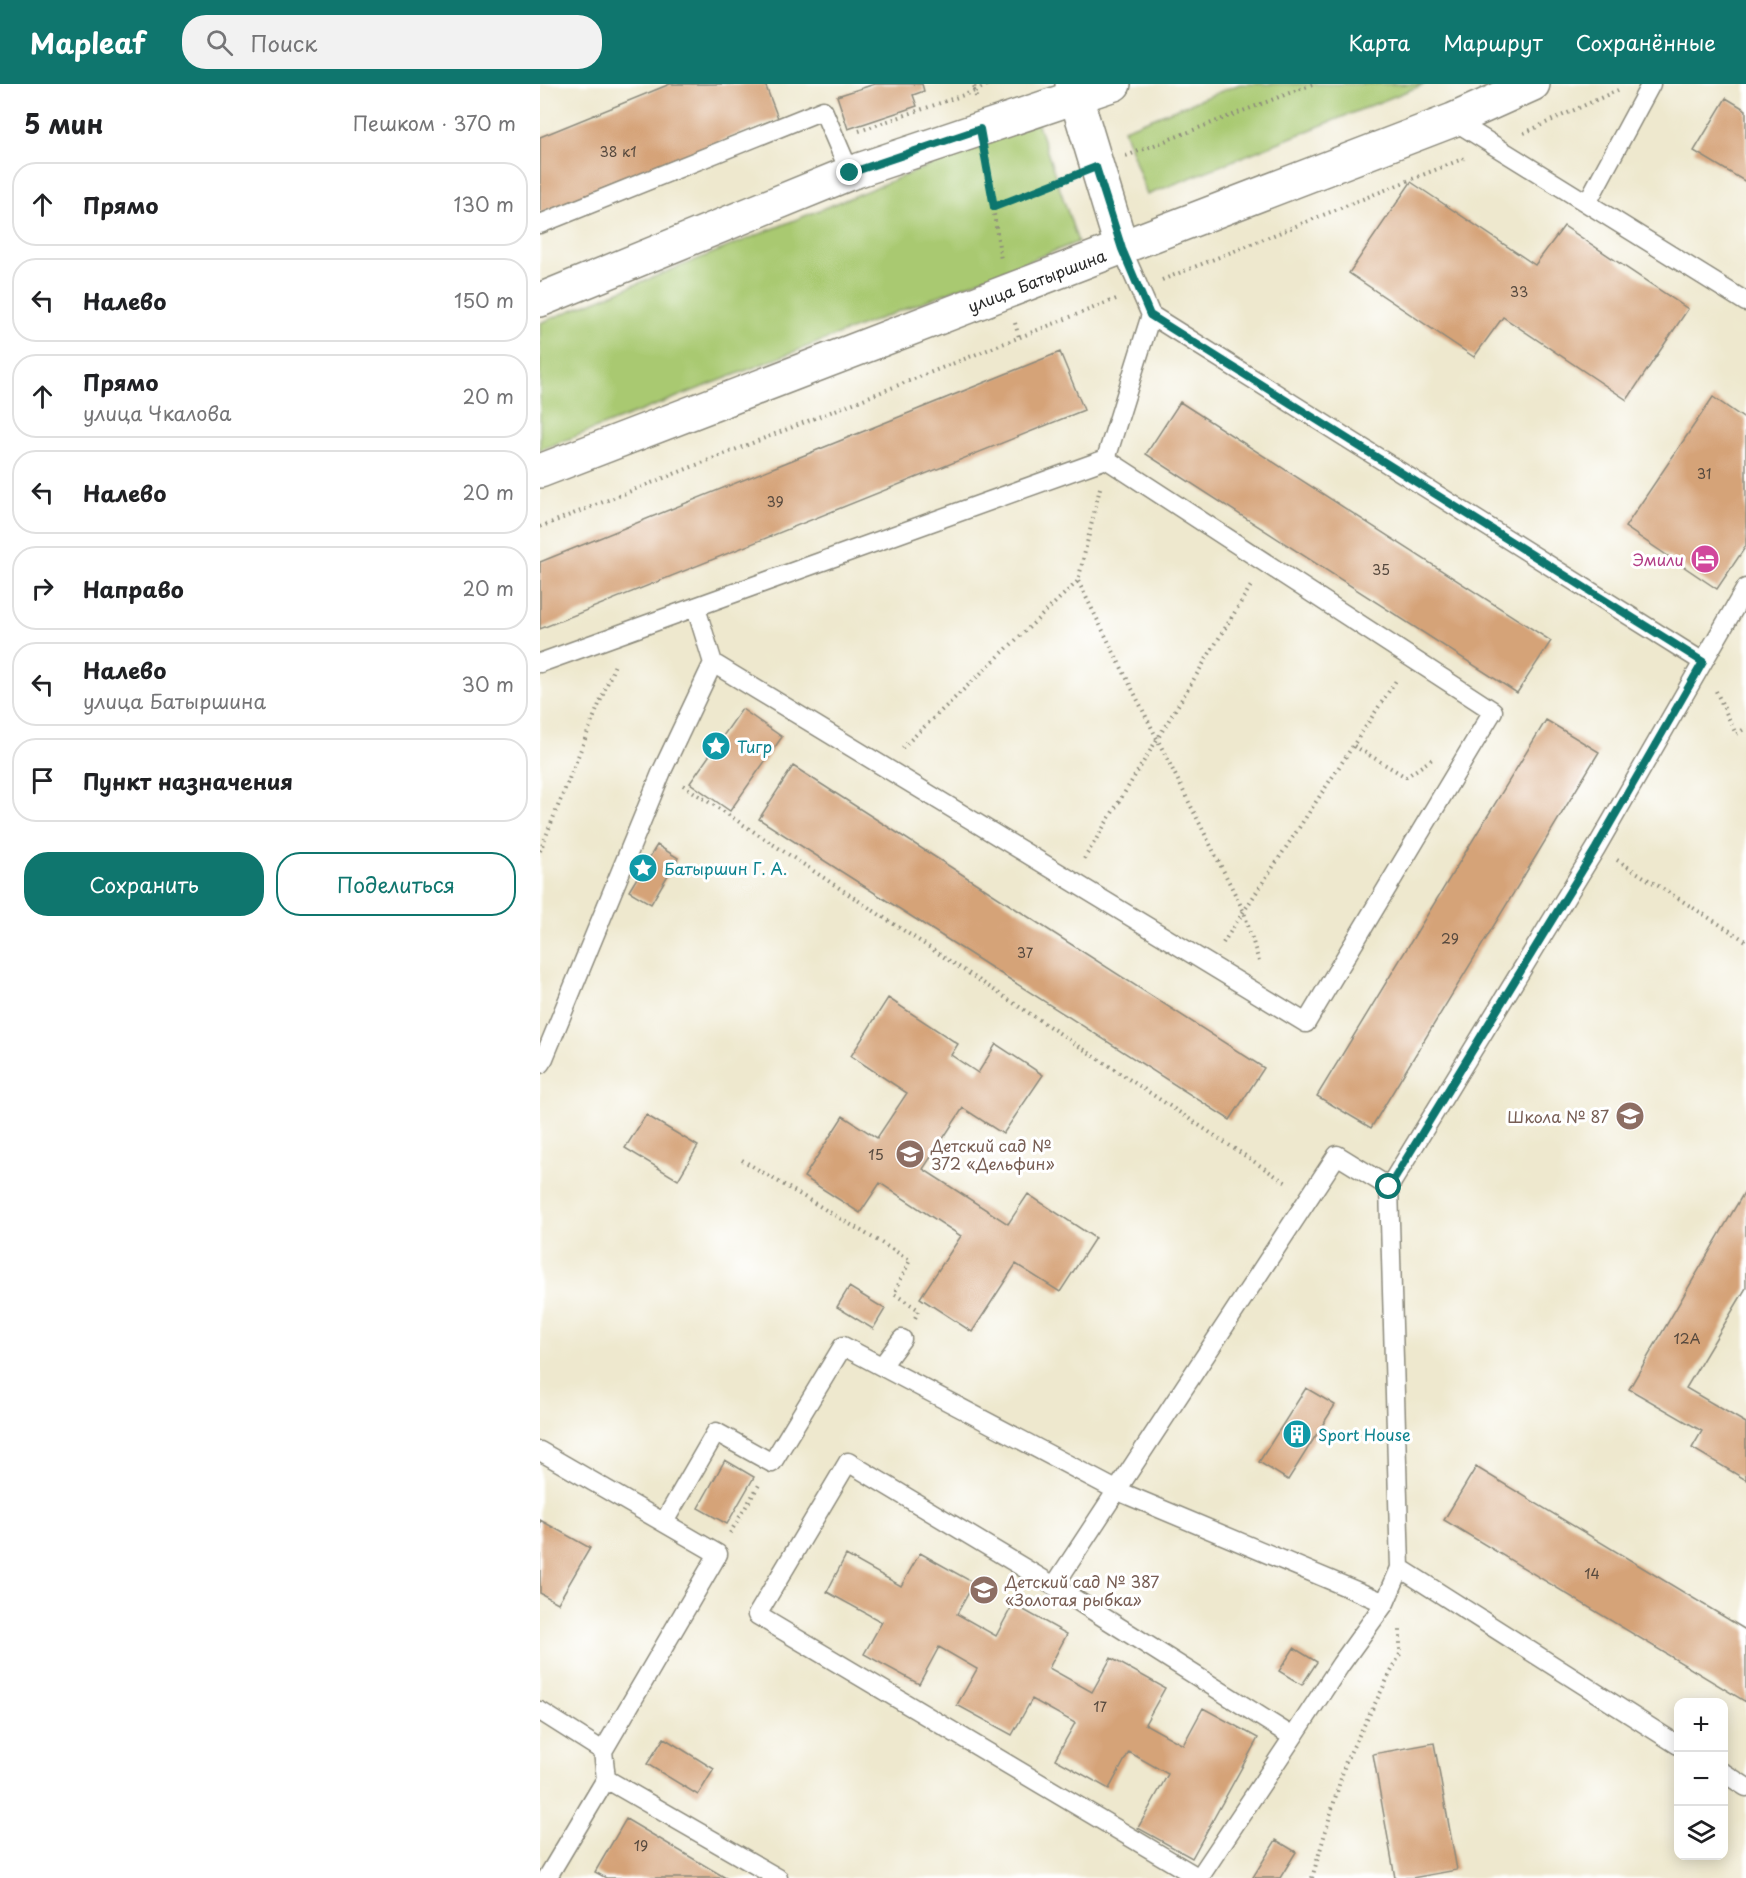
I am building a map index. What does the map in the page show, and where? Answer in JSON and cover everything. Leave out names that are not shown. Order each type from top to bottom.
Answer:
[{"type":"street","points":[[540,300],[850,173],[980,129],[1073,90],[1114,84]]},
{"type":"street","name":"улица Батыршина","points":[[540,471],[1453,120],[1533,84]]},
{"type":"street","points":[[1073,90],[1122,249]]},
{"type":"lane","points":[[1587,203],[1651,84]]},
{"type":"lane","points":[[540,224],[823,110],[850,173]]},
{"type":"lane","points":[[1453,120],[1746,302]]},
{"type":"lane","points":[[1122,249],[1150,315],[1703,662]]},
{"type":"lane","points":[[1106,459],[1150,315]]},
{"type":"lane","points":[[696,608],[713,663],[1306,1023],[1493,711],[1106,459]]},
{"type":"lane","points":[[540,663],[1106,459]]},
{"type":"lane","points":[[1293,1737],[1054,1586],[848,1462],[758,1615],[1199,1878],[1293,1737],[1341,1664],[1385,1603],[1400,1568],[1389,1187],[1596,848],[1746,588]]},
{"type":"lane","points":[[540,1064],[662,771],[713,663]]},
{"type":"lane","points":[[1054,1586],[1337,1155],[1389,1187]]},
{"type":"lane","points":[[882,1366],[902,1339]]},
{"type":"lane","points":[[664,1522],[716,1432],[772,1462],[843,1346],[1118,1491],[1385,1603]]},
{"type":"lane","points":[[540,1451],[718,1554],[603,1751],[606,1779],[548,1878]]},
{"type":"lane","points":[[1400,1568],[1674,1741]]},
{"type":"lane","points":[[540,1711],[603,1751]]},
{"type":"lane","points":[[1728,1776],[1746,1787]]},
{"type":"lane","points":[[606,1779],[778,1878]]},
{"type":"path","points":[[974,84],[1006,293],[1018,337]]},
{"type":"path","points":[[836,140],[989,84]]},
{"type":"path","points":[[994,207],[1313,84]]},
{"type":"path","points":[[540,527],[1496,146],[1622,89]]},
{"type":"path","points":[[882,766],[1078,581],[1106,459]]},
{"type":"path","points":[[1071,880],[1265,562]]},
{"type":"path","points":[[1078,581],[1244,912],[1272,1002]]},
{"type":"path","points":[[540,851],[628,632]]},
{"type":"path","points":[[1209,964],[1411,658]]},
{"type":"path","points":[[1703,662],[1736,734],[1746,728]]},
{"type":"path","points":[[1354,746],[1406,777],[1435,757]]},
{"type":"path","points":[[662,771],[1309,1198]]},
{"type":"path","points":[[1596,848],[1746,941]]},
{"type":"path","points":[[742,1160],[910,1260],[894,1294],[919,1310],[902,1339]]},
{"type":"path","points":[[718,1554],[772,1462]]},
{"type":"path","points":[[1312,1878],[1346,1761],[1400,1654],[1400,1622]]},
{"type":"green space","points":[[1240,84],[1425,84],[1147,195],[1124,129]]},
{"type":"green space","points":[[1037,122],[1078,242],[540,450],[540,323]]},
{"type":"building","points":[[670,84],[765,84],[778,118],[540,214],[540,137]]},
{"type":"building","points":[[875,84],[922,84],[924,91],[913,95],[917,106],[848,129],[837,96]]},
{"type":"building","points":[[1726,98],[1746,110],[1746,182],[1694,151]]},
{"type":"building","points":[[1411,182],[1535,265],[1564,226],[1688,309],[1627,400],[1503,317],[1474,357],[1349,273]]},
{"type":"building","points":[[1060,352],[1084,410],[540,629],[540,562]]},
{"type":"building","points":[[1713,397],[1746,420],[1746,546],[1717,589],[1625,527]]},
{"type":"building","points":[[1180,402],[1551,641],[1517,693],[1146,454]]},
{"type":"building","points":[[742,709],[782,737],[730,811],[690,783]]},
{"type":"building","points":[[1546,720],[1599,752],[1371,1128],[1317,1096]]},
{"type":"building","points":[[793,766],[1264,1068],[1230,1120],[759,819]]},
{"type":"building","points":[[657,845],[678,858],[651,904],[629,891]]},
{"type":"building","points":[[888,998],[958,1044],[951,1055],[978,1073],[996,1044],[1043,1075],[1003,1134],[963,1108],[923,1169],[1008,1224],[1028,1194],[1095,1238],[1060,1292],[1016,1264],[972,1332],[920,1298],[961,1236],[880,1183],[860,1213],[804,1177],[843,1116],[877,1138],[907,1093],[851,1056]]},
{"type":"building","points":[[646,1115],[698,1146],[678,1180],[625,1148]]},
{"type":"building","points":[[1746,1189],[1746,1288],[1686,1388],[1746,1423],[1746,1480],[1692,1448],[1702,1431],[1629,1389]]},
{"type":"building","points":[[849,1287],[885,1309],[873,1329],[837,1307]]},
{"type":"building","name":"Sport House","points":[[1306,1388],[1335,1405],[1288,1480],[1259,1462]]},
{"type":"building","points":[[725,1460],[754,1477],[727,1524],[698,1508]]},
{"type":"building","points":[[1476,1467],[1746,1630],[1746,1702],[1444,1520]]},
{"type":"building","points":[[540,1520],[590,1548],[558,1603],[540,1593]]},
{"type":"building","points":[[920,1553],[974,1583],[957,1614],[996,1636],[1013,1604],[1067,1634],[1049,1668],[1092,1692],[1111,1658],[1165,1688],[1145,1724],[1183,1745],[1203,1708],[1258,1738],[1192,1858],[1138,1828],[1168,1774],[1129,1752],[1109,1789],[1055,1759],[1075,1723],[1032,1699],[1012,1735],[957,1705],[977,1669],[939,1647],[919,1684],[864,1654],[882,1622],[827,1592],[846,1555],[901,1586]]},
{"type":"building","points":[[1294,1648],[1317,1662],[1302,1685],[1279,1671]]},
{"type":"building","points":[[664,1738],[714,1769],[698,1795],[647,1764]]},
{"type":"building","points":[[1434,1743],[1457,1870],[1412,1878],[1395,1878],[1373,1754]]},
{"type":"building","points":[[626,1819],[726,1878],[606,1878],[595,1872]]},
{"type":"building","points":[[1276,1840],[1296,1852],[1280,1878],[1253,1877]]},
{"type":"place","name":"Эмили","points":[[1705,559]]},
{"type":"place","name":"Тигр","points":[[716,746]]},
{"type":"place","name":"Батыршин Г. А.","points":[[643,868]]},
{"type":"place","name":"Школа № 87","points":[[1630,1116]]},
{"type":"place","name":"Детский сад № 372 «Дельфин»","points":[[910,1154]]},
{"type":"place","name":"Sport House","points":[[1297,1434]]},
{"type":"place","name":"Детский сад № 387 «Золотая рыбка»","points":[[984,1590]]},
{"type":"route","points":[[850,173],[980,129],[994,207],[1096,167],[1122,249],[1150,315],[1703,662],[1596,848],[1389,1187]]}]
